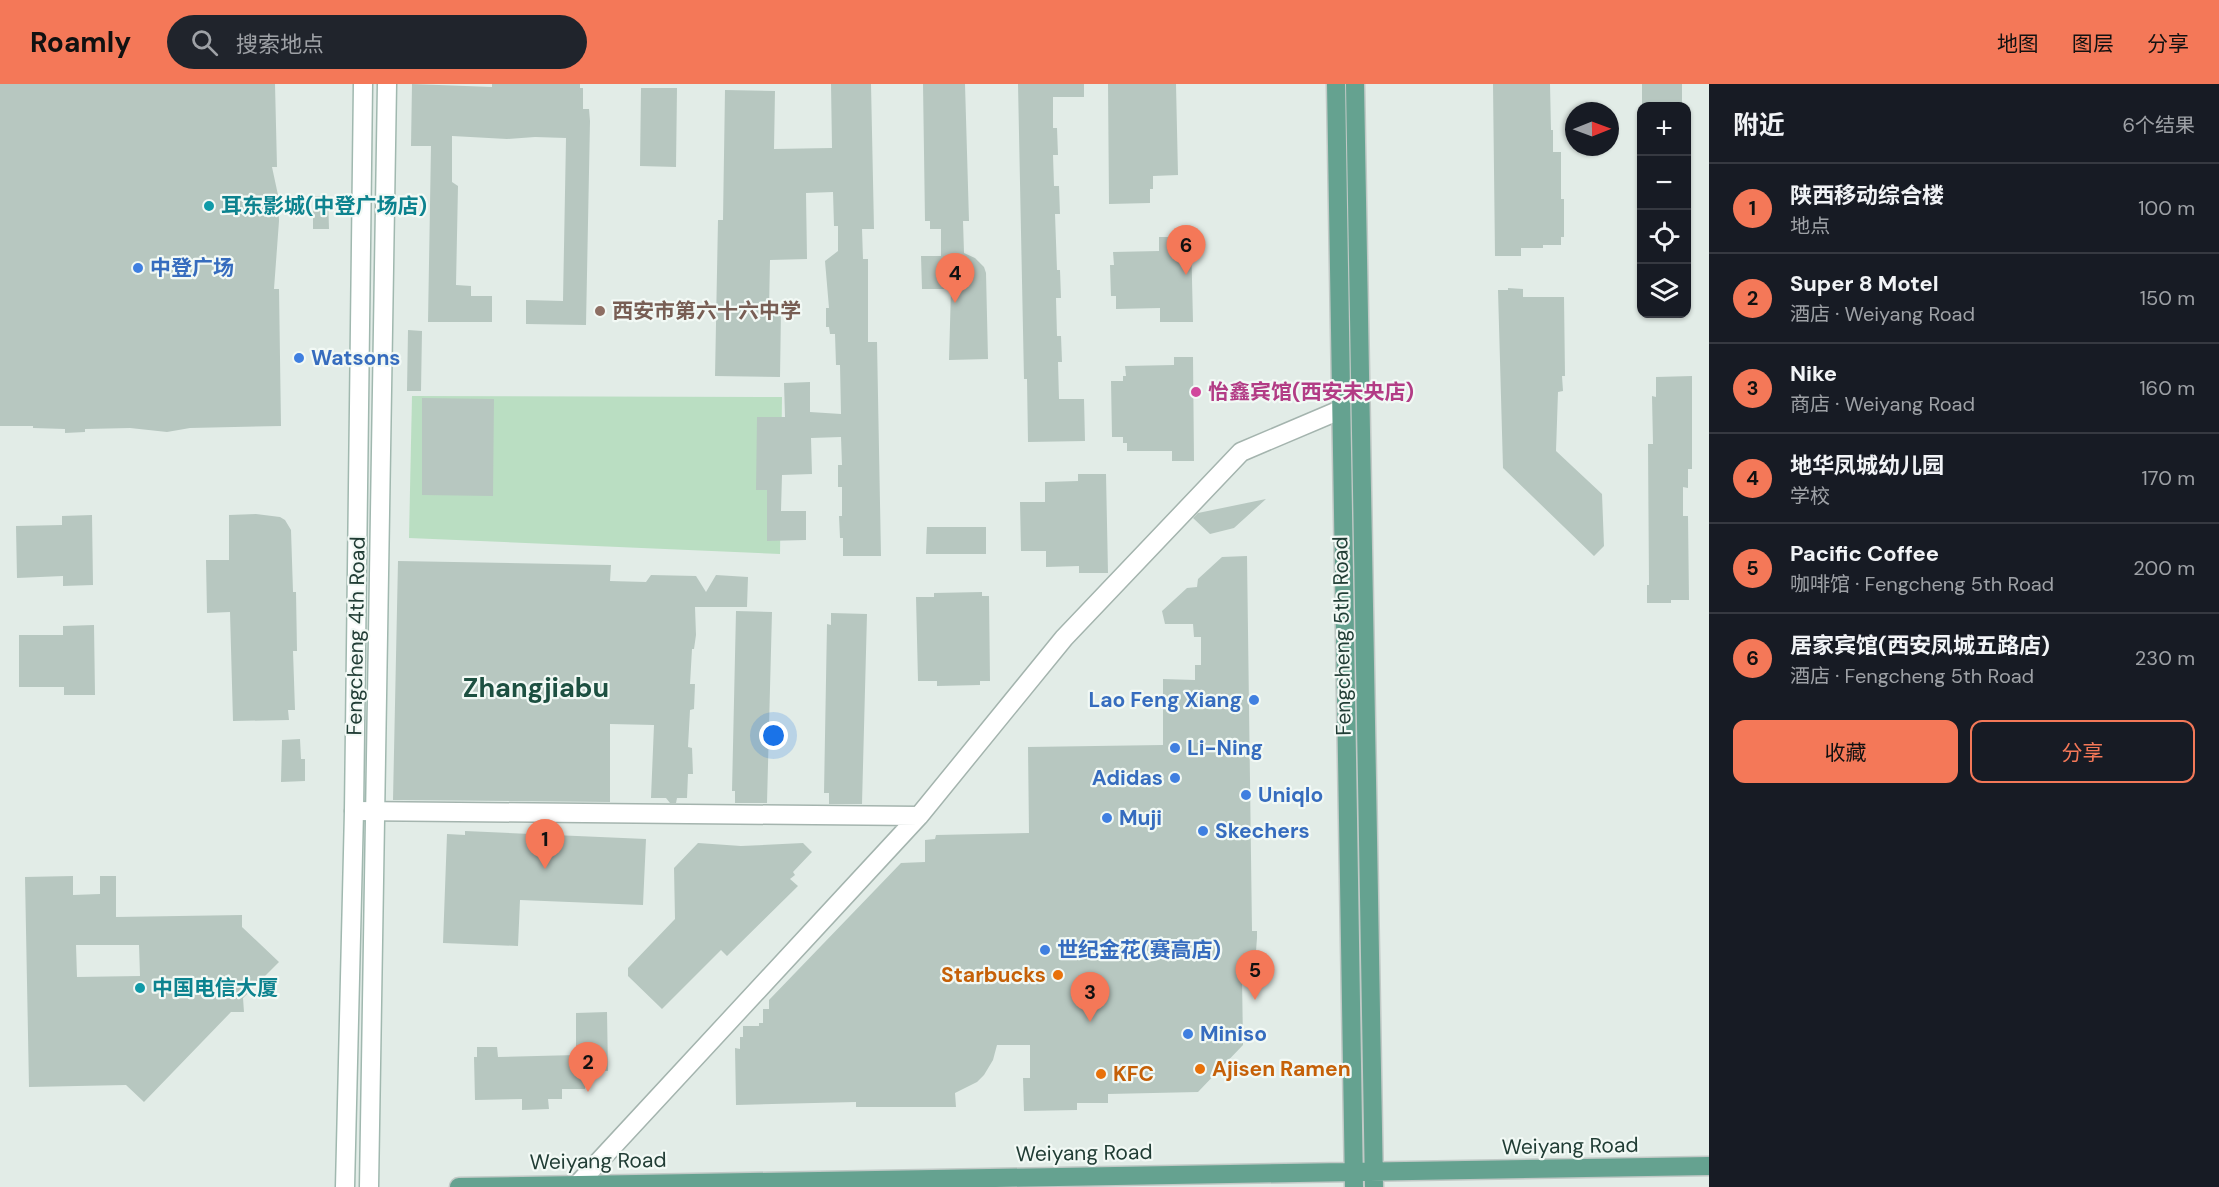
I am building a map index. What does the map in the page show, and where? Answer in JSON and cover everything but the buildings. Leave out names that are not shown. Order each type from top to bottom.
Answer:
[{"type":"main road","name":"Fengcheng 5th Road","points":[[1336,84],[1353,1179]]},
{"type":"main road","name":"Fengcheng 5th Road","points":[[1355,84],[1374,1179]]},
{"type":"main road","name":"Weiyang Road","points":[[459,1187],[578,1184],[1374,1179],[1709,1166]]},
{"type":"street","name":"Fengcheng 4th Road","points":[[345,1187],[354,810],[363,84]]},
{"type":"street","name":"Fengcheng 4th Road","points":[[369,1187],[387,84]]},
{"type":"street","points":[[578,1184],[919,816],[1064,638],[1241,452],[1340,410]]},
{"type":"street","points":[[354,810],[919,816]]},
{"type":"green space","points":[[412,396],[782,397],[780,554],[409,538]]},
{"type":"place","name":"耳东影城(中登广场店)","points":[[209,206]]},
{"type":"place","name":"中登广场","points":[[138,268]]},
{"type":"place","name":"居家宾馆(西安凤城五路店)","points":[[1186,275]]},
{"type":"place","name":"地华凤城幼儿园","points":[[955,303]]},
{"type":"place","name":"西安市第六十六中学","points":[[600,311]]},
{"type":"place","name":"Watsons","points":[[299,358]]},
{"type":"place","name":"怡鑫宾馆(西安未央店)","points":[[1196,392]]},
{"type":"place","name":"Lao Feng Xiang","points":[[1254,700]]},
{"type":"place","name":"Li-Ning","points":[[1175,748]]},
{"type":"place","name":"Adidas","points":[[1175,778]]},
{"type":"place","name":"Uniqlo","points":[[1246,795]]},
{"type":"place","name":"Muji","points":[[1107,818]]},
{"type":"place","name":"Skechers","points":[[1203,831]]},
{"type":"place","name":"陕西移动综合楼","points":[[545,869]]},
{"type":"place","name":"世纪金花(赛高店)","points":[[1045,950]]},
{"type":"place","name":"Starbucks","points":[[1058,975]]},
{"type":"place","name":"中国电信大厦","points":[[140,988]]},
{"type":"place","name":"Pacific Coffee","points":[[1255,1000]]},
{"type":"place","name":"Nike","points":[[1090,1022]]},
{"type":"place","name":"Miniso","points":[[1188,1034]]},
{"type":"place","name":"Ajisen Ramen","points":[[1200,1069]]},
{"type":"place","name":"KFC","points":[[1101,1074]]},
{"type":"place","name":"Super 8 Motel","points":[[588,1092]]},
{"type":"district","name":"Zhangjiabu","points":[[536,688]]}]
